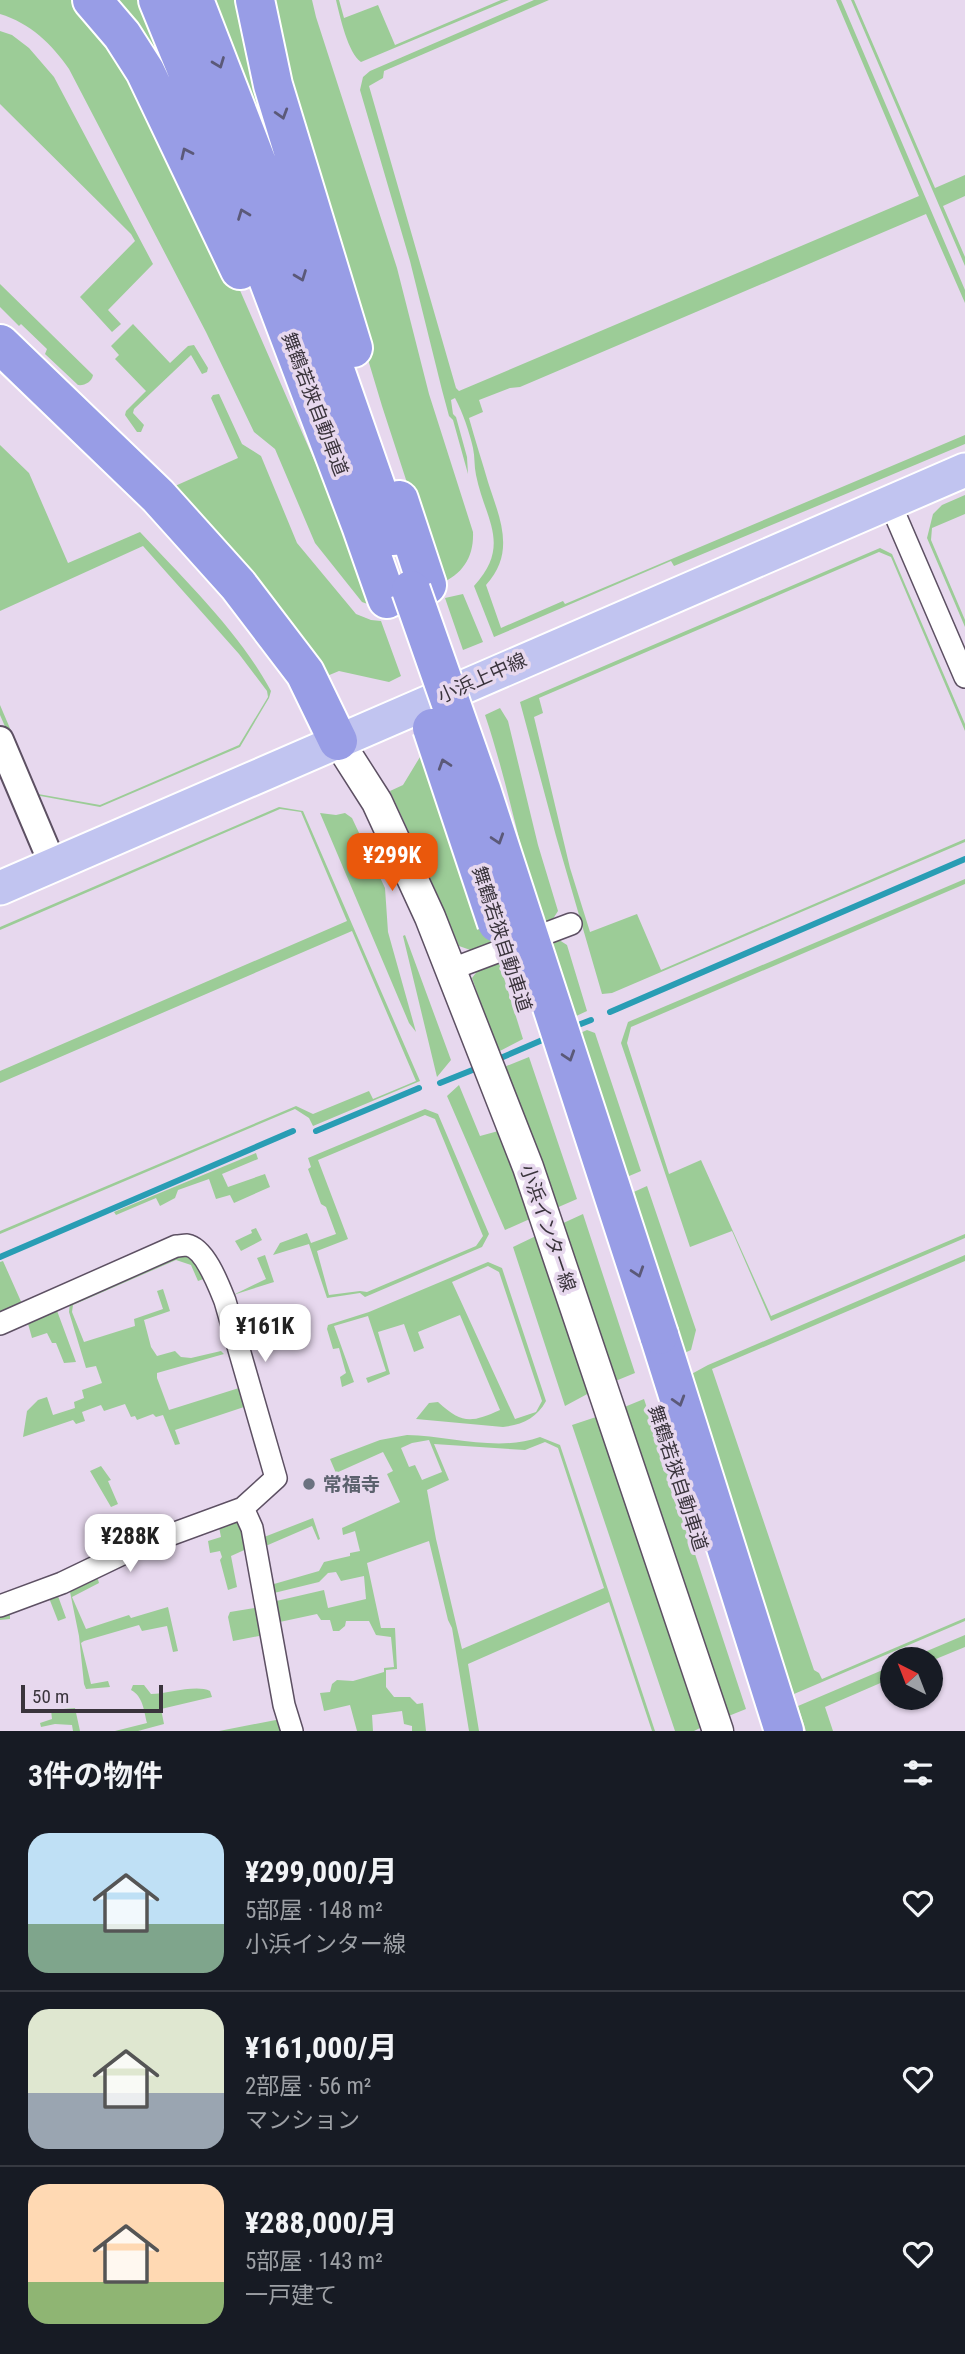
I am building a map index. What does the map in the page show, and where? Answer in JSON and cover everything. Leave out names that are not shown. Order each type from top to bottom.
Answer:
[{"type":"highway","points":[[92,0],[133,50],[164,108],[301,403],[361,525]]},
{"type":"highway","name":"舞鶴若狭自動車道","points":[[158,0],[217,144],[361,525],[450,656],[481,789],[659,1335],[783,1731]]},
{"type":"highway","name":"舞鶴若狭自動車道","points":[[194,0],[317,318],[408,591],[527,1015],[760,1731]]},
{"type":"highway","points":[[255,0],[273,85],[381,446],[408,591]]},
{"type":"highway","points":[[0,344],[158,496],[238,585],[304,673],[338,741]]},
{"type":"highway","points":[[0,369],[182,553],[286,683],[338,741]]},
{"type":"main road","name":"小浜上中線","points":[[0,888],[965,470]]},
{"type":"main road","name":"小浜インター線","points":[[338,741],[377,802],[452,969],[528,1167],[718,1731]]},
{"type":"street","points":[[890,503],[965,677]]},
{"type":"street","points":[[0,740],[53,865]]},
{"type":"street","points":[[452,969],[571,924]]},
{"type":"street","points":[[0,1324],[176,1246],[189,1245],[200,1252],[217,1279],[276,1478],[243,1508],[137,1547],[62,1583],[0,1606]]},
{"type":"street","points":[[243,1508],[252,1528],[284,1705],[292,1731]]},
{"type":"green space","points":[[0,0],[77,0],[103,28],[228,263],[378,606],[362,602],[315,543],[275,449],[254,432],[206,332],[69,69],[55,51],[31,29],[0,14]]},
{"type":"green space","points":[[107,0],[145,0],[207,157]]},
{"type":"green space","points":[[209,0],[244,0],[325,286]]},
{"type":"green space","points":[[266,0],[312,0],[397,268],[429,394],[473,532],[472,549],[466,564],[440,584],[336,253]]},
{"type":"green space","points":[[336,0],[339,0],[344,18],[378,5],[395,45],[501,0],[509,0],[361,62],[348,43]]},
{"type":"green space","points":[[534,0],[549,0],[384,71],[383,78],[369,86],[459,391],[919,196],[836,0],[841,0],[965,290],[965,303],[926,214],[520,387],[479,400],[483,412],[469,418],[503,535],[501,560],[486,585],[501,628],[563,601],[565,604],[965,435],[965,444],[674,566],[671,561],[494,637],[474,586],[492,557],[494,544],[476,475],[473,448],[466,422],[455,398],[451,400],[453,414],[467,457],[468,474],[453,420],[449,416],[410,261],[360,90],[363,77],[370,71]]},
{"type":"green space","points":[[851,0],[854,0],[935,188],[965,175],[965,196],[943,206],[965,257],[965,266]]},
{"type":"green space","points":[[0,31],[12,35],[29,48],[54,77],[153,264],[108,310],[121,324],[112,332],[80,297],[135,241],[0,104]]},
{"type":"green space","points":[[0,284],[93,375],[89,382],[78,385],[45,354],[47,349],[0,307]]},
{"type":"green space","points":[[133,324],[170,363],[188,346],[194,345],[208,368],[207,372],[202,374],[191,355],[134,409],[133,413],[144,425],[141,432],[137,432],[125,415],[146,391],[115,359],[119,355],[111,346]]},
{"type":"green space","points":[[219,394],[242,444],[261,456],[297,543],[356,614],[381,621],[401,676],[389,682],[339,671],[327,676],[244,564],[175,486],[238,458],[211,398]]},
{"type":"green space","points":[[0,445],[29,473],[68,563],[140,532],[244,648],[271,691],[269,698],[240,747],[100,807],[35,795],[0,715],[0,705],[38,794],[100,805],[239,745],[268,697],[267,691],[239,654],[143,546],[0,611]]},
{"type":"green space","points":[[965,495],[965,514],[932,528],[931,540],[965,620],[965,627],[927,538],[933,514],[942,505]]},
{"type":"green space","points":[[880,548],[892,554],[965,724],[965,731],[891,557],[879,552],[539,698],[543,713],[534,717],[570,868],[590,932],[637,914],[661,970],[965,839],[965,842],[612,993],[602,994],[520,702]]},
{"type":"green space","points":[[463,594],[483,642],[463,650],[445,598]]},
{"type":"green space","points":[[500,708],[508,721],[538,845],[558,911],[551,922],[543,925],[485,715]]},
{"type":"green space","points":[[426,747],[493,946],[476,952],[459,946],[390,791],[403,785]]},
{"type":"green space","points":[[279,807],[303,811],[420,1081],[313,1126],[309,1118],[295,1109],[0,1234],[0,1231],[296,1106],[313,1114],[369,1091],[373,1099],[416,1081],[352,931],[0,1083],[0,1071],[347,921],[301,812],[280,809],[0,930],[0,927]]},
{"type":"green space","points":[[320,813],[345,813],[352,818],[385,888],[388,932],[416,1032],[409,1023]]},
{"type":"green space","points":[[965,879],[965,884],[631,1027],[627,1043],[669,1174],[701,1160],[771,1316],[965,1234],[965,1238],[771,1321],[732,1231],[690,1247],[621,1043],[628,1022]]},
{"type":"green space","points":[[405,935],[451,1060],[437,1077],[403,936]]},
{"type":"green space","points":[[556,938],[567,945],[587,1011],[572,1018],[548,941]]},
{"type":"green space","points":[[498,959],[523,1039],[498,1052],[472,978],[482,965]]},
{"type":"green space","points":[[587,1030],[595,1033],[641,1171],[622,1179],[578,1034]]},
{"type":"green space","points":[[529,1057],[577,1199],[554,1209],[504,1067]]},
{"type":"green space","points":[[459,1085],[480,1136],[502,1130],[532,1218],[505,1230],[447,1096]]},
{"type":"green space","points":[[425,1109],[438,1114],[489,1234],[482,1247],[365,1297],[360,1293],[327,1298],[309,1244],[273,1255],[280,1243],[307,1233],[311,1243],[336,1234],[308,1169],[311,1167],[308,1158]],"holes":[[[425,1115],[435,1119],[483,1236],[476,1246],[367,1292],[329,1295],[317,1251],[348,1239],[318,1160]]]},
{"type":"green space","points":[[256,1153],[258,1159],[222,1174],[228,1187],[265,1174],[270,1187],[234,1203],[230,1195],[216,1199],[209,1179],[178,1190],[175,1198],[160,1206],[156,1198],[116,1215],[114,1212]]},
{"type":"green space","points":[[647,1186],[696,1330],[691,1350],[680,1355],[627,1195]]},
{"type":"green space","points":[[583,1214],[635,1373],[613,1382],[559,1225]]},
{"type":"green space","points":[[256,1228],[262,1240],[241,1251],[235,1241],[252,1233],[251,1230]]},
{"type":"green space","points":[[538,1235],[591,1392],[565,1406],[513,1247]]},
{"type":"green space","points":[[177,1254],[195,1258],[206,1278],[198,1281],[191,1265],[176,1260],[73,1305],[72,1312],[84,1342],[135,1326],[134,1319],[163,1309],[157,1291],[163,1289],[170,1311],[144,1320],[151,1347],[157,1356],[175,1351],[181,1357],[191,1358],[221,1351],[224,1354],[157,1373],[169,1410],[239,1388],[244,1407],[175,1430],[180,1444],[175,1445],[163,1415],[156,1417],[153,1414],[137,1420],[135,1416],[131,1417],[125,1404],[104,1411],[101,1405],[82,1412],[85,1421],[76,1424],[73,1420],[23,1437],[27,1411],[38,1400],[47,1397],[53,1415],[75,1408],[74,1402],[84,1398],[82,1390],[102,1383],[96,1366],[86,1368],[69,1312],[70,1302]]},
{"type":"green space","points":[[265,1255],[274,1282],[233,1295],[266,1279],[257,1258]]},
{"type":"green space","points":[[965,1255],[965,1261],[712,1369],[814,1670],[822,1679],[880,1654],[880,1657],[794,1694],[686,1377],[708,1365]]},
{"type":"green space","points":[[3,1261],[23,1306],[0,1316],[0,1262]]},
{"type":"green space","points":[[488,1262],[502,1268],[546,1401],[538,1412],[528,1420],[503,1427],[416,1419],[429,1403],[438,1402],[454,1414],[467,1419],[500,1410],[460,1315],[418,1332],[424,1348],[414,1352],[404,1324],[378,1332],[390,1374],[368,1383],[366,1378],[386,1371],[368,1316],[334,1326],[354,1382],[342,1387],[340,1377],[346,1373],[339,1348],[333,1349],[328,1325],[369,1312]],"holes":[[[488,1266],[499,1272],[542,1401],[536,1412],[515,1419],[452,1282]]]},
{"type":"green space","points":[[56,1308],[76,1362],[64,1363],[56,1343],[52,1343],[47,1333],[32,1338],[27,1320]]},
{"type":"green space","points":[[644,1399],[746,1709],[726,1717],[622,1408]]},
{"type":"green space","points":[[599,1416],[704,1726],[694,1731],[675,1731],[572,1425]]},
{"type":"green space","points":[[407,1435],[508,1443],[540,1437],[560,1445],[655,1731],[652,1731],[609,1602],[468,1664],[479,1731],[469,1731],[452,1628],[429,1541],[367,1563],[381,1628],[395,1628],[397,1669],[386,1670],[386,1687],[394,1697],[410,1697],[417,1704],[423,1703],[426,1731],[412,1731],[412,1726],[404,1724],[402,1711],[372,1715],[373,1731],[357,1731],[350,1705],[324,1711],[320,1693],[330,1692],[332,1684],[337,1680],[353,1681],[384,1672],[384,1668],[394,1667],[391,1637],[376,1635],[369,1621],[346,1621],[339,1631],[333,1631],[330,1620],[321,1620],[317,1614],[275,1623],[272,1602],[324,1590],[328,1608],[366,1599],[364,1576],[341,1581],[336,1572],[328,1573],[319,1582],[274,1593],[262,1556],[274,1584],[319,1571],[324,1562],[360,1551],[355,1531],[343,1535],[342,1528],[400,1502],[387,1474],[393,1471],[383,1452],[336,1473],[330,1459],[380,1440]],"holes":[[[429,1440],[442,1472],[422,1480],[415,1465],[409,1467],[401,1448]],[[545,1442],[558,1448],[604,1588],[462,1649],[427,1490],[449,1480],[434,1444],[525,1450]]]},
{"type":"green space","points":[[101,1466],[111,1480],[108,1481],[118,1504],[111,1507],[90,1471]]},
{"type":"green space","points":[[237,1515],[251,1547],[231,1556],[237,1587],[228,1590],[220,1551],[210,1553],[208,1541],[221,1537],[218,1522]]},
{"type":"green space","points":[[313,1518],[320,1539],[318,1540],[312,1526],[261,1548],[259,1539]]},
{"type":"green space","points":[[97,1576],[99,1583],[72,1597],[86,1629],[129,1615],[131,1618],[168,1607],[178,1651],[173,1652],[167,1626],[142,1631],[139,1625],[84,1641],[81,1643],[91,1684],[108,1681],[110,1687],[86,1689],[69,1587]]},
{"type":"green space","points":[[58,1596],[66,1618],[58,1621],[49,1598]]},
{"type":"green space","points":[[46,1599],[10,1612],[10,1619],[0,1620],[0,1611]]},
{"type":"green space","points":[[260,1607],[264,1635],[233,1641],[228,1617],[230,1612]]},
{"type":"green space","points":[[965,1618],[965,1621],[904,1647],[897,1647]]},
{"type":"green space","points":[[965,1635],[965,1647],[943,1656],[943,1647],[936,1647]]},
{"type":"green space","points":[[880,1671],[880,1683],[825,1707],[833,1731],[806,1731],[798,1706]]},
{"type":"green space","points":[[133,1685],[144,1685],[151,1694],[204,1689],[210,1691],[212,1697],[161,1709],[164,1724],[138,1731],[115,1731],[147,1723],[141,1700],[131,1690]]},
{"type":"green space","points":[[75,1708],[80,1731],[73,1731],[72,1725],[41,1727],[40,1723],[52,1719],[51,1710]]},
{"type":"green space","points":[[281,1719],[286,1731],[219,1731]]},
{"type":"waterway","points":[[610,1012],[965,859]]},
{"type":"waterway","points":[[573,1027],[591,1020]]},
{"type":"waterway","points":[[496,1060],[547,1038]]},
{"type":"waterway","points":[[440,1083],[480,1067]]},
{"type":"waterway","points":[[316,1131],[419,1088]]},
{"type":"waterway","points":[[0,1257],[293,1131]]},
{"type":"place","name":"常福寺","points":[[309,1484]]}]
